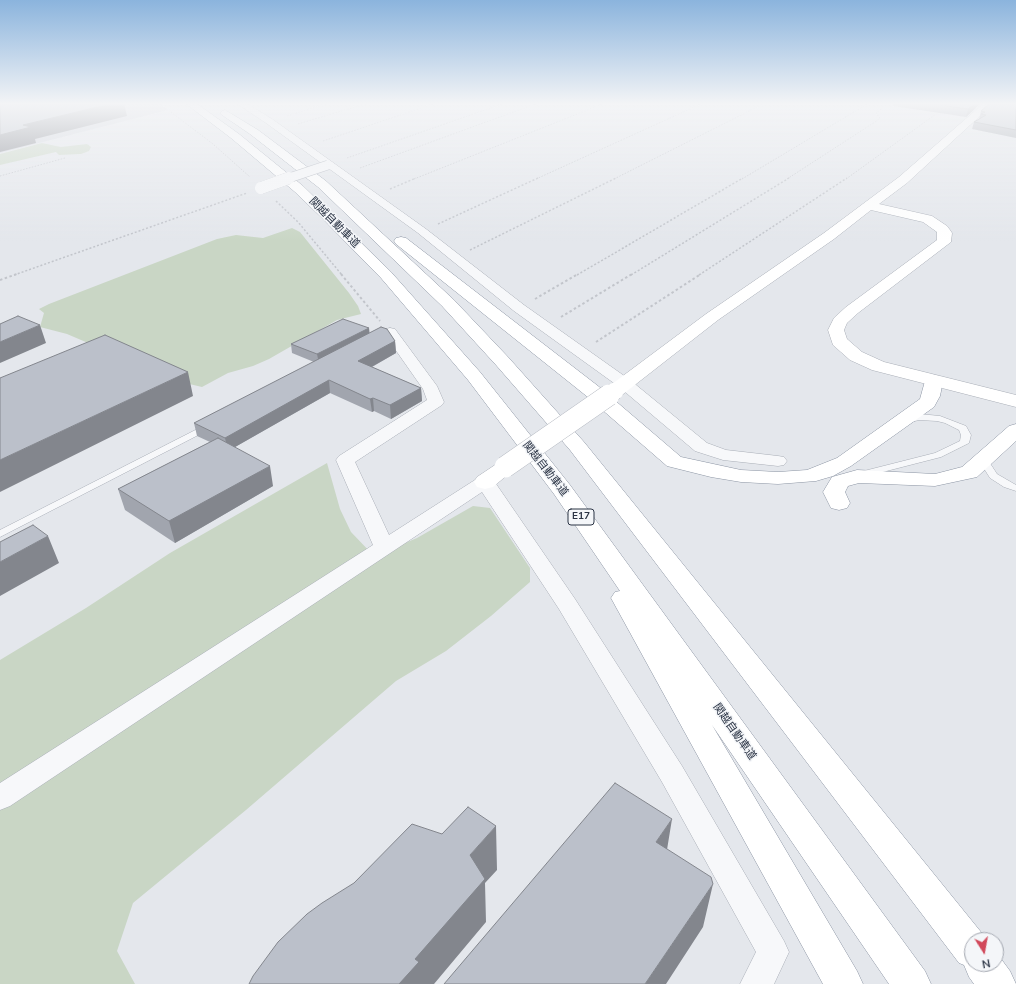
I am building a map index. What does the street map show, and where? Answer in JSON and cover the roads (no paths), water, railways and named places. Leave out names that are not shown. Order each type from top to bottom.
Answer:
[{"type":"main road","name":"関越自動車道","points":[[251,149],[299,189],[326,214],[386,275],[474,376],[562,490],[912,984]]},
{"type":"main road","name":"関越自動車道","points":[[283,149],[325,174],[502,361],[577,446],[964,939]]},
{"type":"main road","points":[[485,482],[619,387],[712,317],[829,236],[903,180],[938,149]]},
{"type":"main road","points":[[325,174],[396,237],[574,376],[674,462],[711,471],[741,476],[778,478],[808,476],[825,471],[844,462],[927,403],[931,396],[934,381]]},
{"type":"main road","points":[[869,206],[927,220],[942,229],[945,233],[944,242],[852,310],[840,321],[836,330],[837,337],[849,351],[865,360],[898,372],[969,388],[1016,401]]},
{"type":"main road","points":[[839,503],[834,492],[840,482],[856,476],[935,480],[968,472],[1016,430]]},
{"type":"main road","points":[[562,490],[844,984]]},
{"type":"main road","points":[[988,972],[997,984]]},
{"type":"street","points":[[305,149],[325,174]]},
{"type":"street","points":[[262,188],[325,174],[342,175],[422,231],[519,308],[580,351],[619,387],[701,447],[723,455],[778,461]]},
{"type":"street","points":[[384,547],[345,460],[436,402],[431,389],[386,334]]},
{"type":"street","points":[[0,798],[485,482],[567,604],[664,761],[773,952],[756,984]]},
{"type":"lane","points":[[856,476],[938,455],[964,443],[966,435],[963,428],[948,421],[937,418],[920,417],[903,421]]},
{"type":"lane","points":[[0,534],[220,420]]},
{"type":"lane","points":[[983,459],[994,476],[1016,488]]}]
